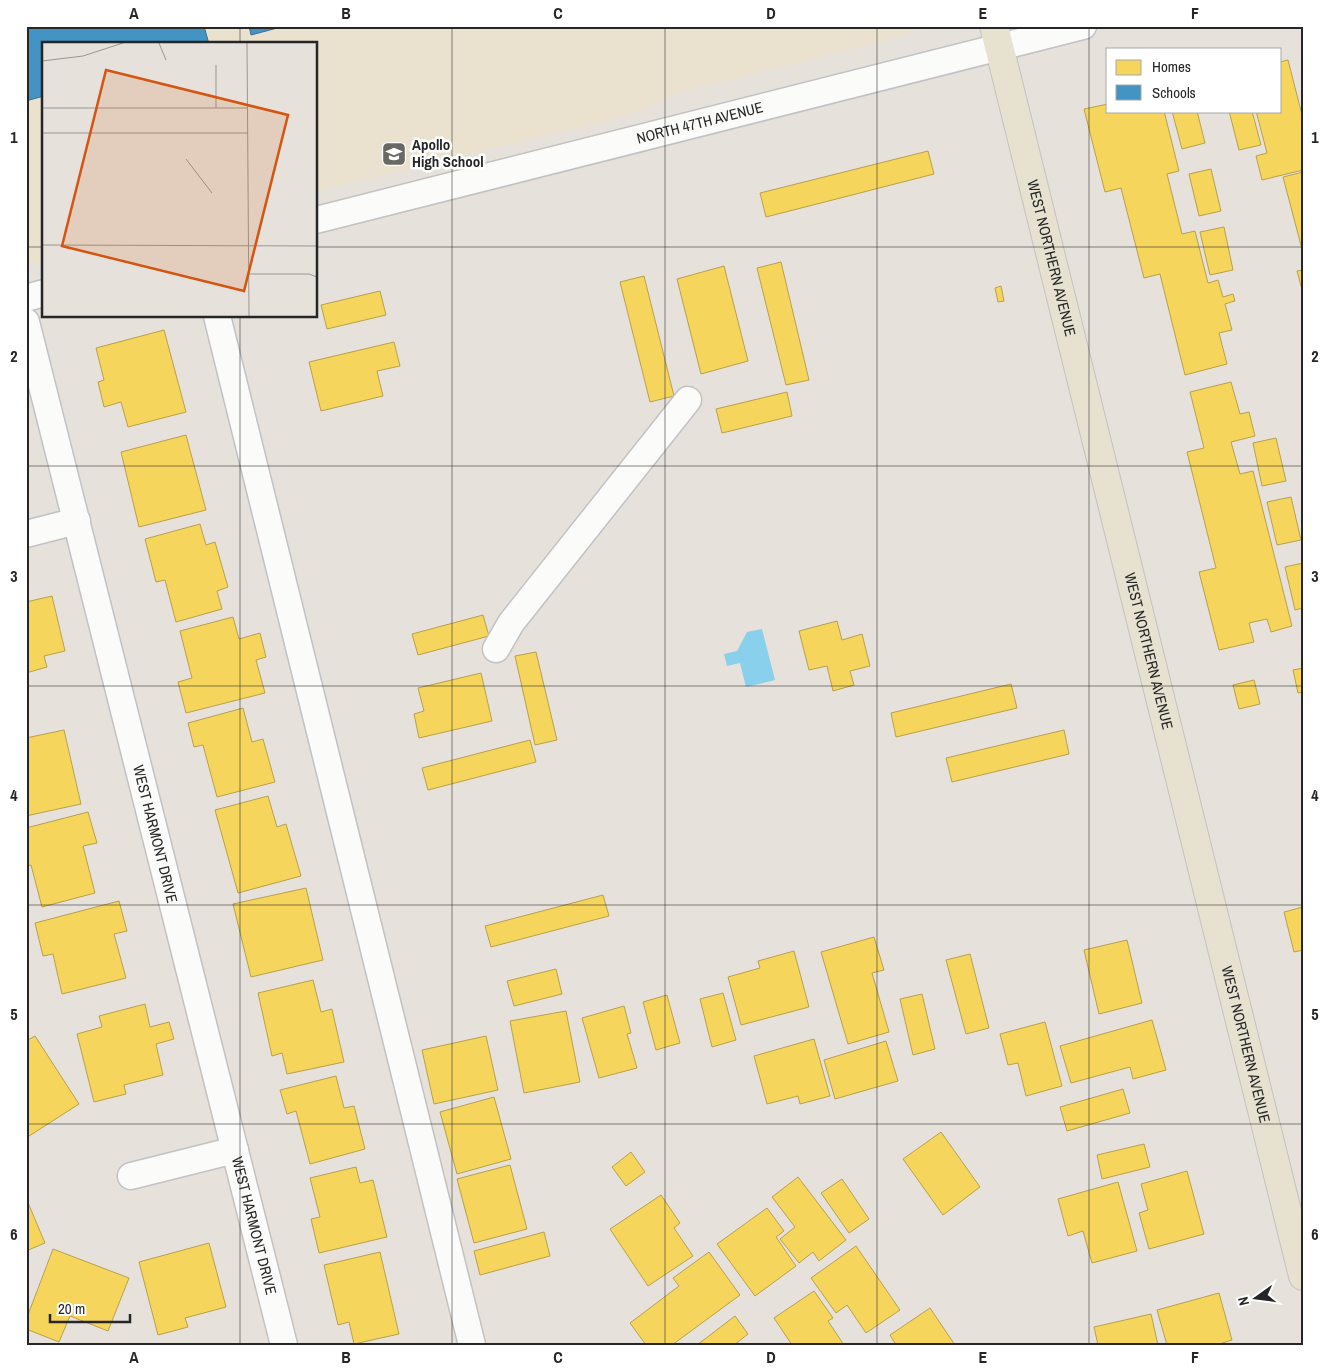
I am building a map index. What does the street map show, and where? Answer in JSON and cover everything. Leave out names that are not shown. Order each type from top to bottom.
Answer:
[{"type":"main road","name":"WEST NORTHERN AVENUE","points":[[996,37],[1303,1276]]},
{"type":"street","name":"NORTH 47TH AVENUE","points":[[318,219],[996,37],[1083,26]]},
{"type":"street","points":[[26,298],[42,294]]},
{"type":"street","points":[[217,318],[472,1345]]},
{"type":"street","name":"WEST HARMONT DRIVE","points":[[26,322],[284,1345]]},
{"type":"street","points":[[496,649],[511,623],[688,400]]},
{"type":"street","points":[[26,534],[77,521]]},
{"type":"street","points":[[130,1176],[235,1150]]},
{"type":"shaded area","name":"Apollo High School","points":[[26,26],[923,26],[905,35],[677,93],[626,116],[318,191],[318,42],[42,42],[42,262],[26,266]]},
{"type":"water","points":[[762,629],[775,680],[746,687],[740,663],[727,666],[724,654],[737,651],[747,632]]},
{"type":"building: Homes","points":[[1288,60],[1303,119],[1303,170],[1262,180],[1256,156],[1267,153],[1256,112],[1282,112],[1282,62]]},
{"type":"building: Homes","points":[[1106,104],[1106,112],[1164,112],[1179,171],[1167,174],[1182,234],[1195,231],[1208,283],[1218,280],[1223,297],[1233,294],[1235,301],[1225,304],[1232,330],[1219,333],[1227,364],[1185,375],[1160,274],[1144,278],[1121,188],[1105,192],[1084,109]]},
{"type":"building: Homes","points":[[1172,112],[1197,112],[1205,143],[1182,149]]},
{"type":"building: Homes","points":[[1229,112],[1252,112],[1261,145],[1239,150]]},
{"type":"building: Homes","points":[[928,151],[934,174],[766,217],[760,193]]},
{"type":"building: Homes","points":[[1211,169],[1221,211],[1199,216],[1189,174]]},
{"type":"building: Homes","points":[[1303,172],[1303,253],[1283,177]]},
{"type":"building: Homes","points":[[1224,227],[1233,270],[1210,275],[1200,232]]},
{"type":"building: Homes","points":[[781,262],[809,380],[786,385],[757,268]]},
{"type":"building: Homes","points":[[724,266],[748,361],[701,374],[677,279]]},
{"type":"building: Homes","points":[[1303,270],[1303,293],[1297,271]]},
{"type":"building: Homes","points":[[644,276],[674,396],[650,402],[620,282]]},
{"type":"building: Homes","points":[[1001,286],[1004,301],[998,302],[995,288]]},
{"type":"building: Homes","points":[[380,291],[386,315],[327,329],[321,305]]},
{"type":"building: Homes","points":[[164,330],[186,412],[128,427],[121,402],[104,407],[98,382],[104,380],[96,348]]},
{"type":"building: Homes","points":[[394,342],[400,366],[377,371],[383,396],[321,411],[309,362]]},
{"type":"building: Homes","points":[[1231,382],[1240,414],[1249,412],[1255,436],[1231,442],[1240,474],[1253,471],[1292,626],[1271,632],[1267,619],[1249,623],[1254,642],[1219,650],[1199,572],[1216,568],[1187,452],[1204,448],[1190,392]]},
{"type":"building: Homes","points":[[787,392],[792,416],[722,433],[716,409]]},
{"type":"building: Homes","points":[[186,435],[206,510],[139,527],[121,452]]},
{"type":"building: Homes","points":[[1276,438],[1286,481],[1262,486],[1253,443]]},
{"type":"building: Homes","points":[[1291,497],[1301,540],[1277,545],[1267,502]]},
{"type":"building: Homes","points":[[200,524],[206,545],[215,542],[228,587],[217,591],[222,609],[176,622],[165,580],[156,582],[145,539]]},
{"type":"building: Homes","points":[[1303,563],[1303,608],[1295,610],[1285,567]]},
{"type":"building: Homes","points":[[52,596],[65,651],[44,656],[47,667],[26,673],[26,602]]},
{"type":"building: Homes","points":[[483,615],[489,636],[418,655],[412,634]]},
{"type":"building: Homes","points":[[233,617],[239,639],[260,633],[266,657],[256,660],[265,693],[186,713],[178,682],[192,678],[180,631]]},
{"type":"building: Homes","points":[[837,621],[842,640],[862,634],[870,666],[850,671],[854,685],[833,691],[827,666],[809,670],[799,631]]},
{"type":"building: Homes","points":[[536,652],[557,740],[535,745],[515,656]]},
{"type":"building: Homes","points":[[1303,668],[1303,692],[1298,693],[1293,670]]},
{"type":"building: Homes","points":[[481,673],[492,721],[419,738],[414,714],[424,711],[418,688]]},
{"type":"building: Homes","points":[[1254,680],[1260,704],[1239,709],[1233,685]]},
{"type":"building: Homes","points":[[1011,684],[1017,708],[896,737],[891,713]]},
{"type":"building: Homes","points":[[243,708],[252,742],[263,739],[275,782],[217,797],[203,745],[194,747],[188,723]]},
{"type":"building: Homes","points":[[64,730],[81,804],[26,816],[26,738]]},
{"type":"building: Homes","points":[[1064,730],[1069,754],[952,782],[946,758]]},
{"type":"building: Homes","points":[[530,740],[536,762],[428,790],[422,768]]},
{"type":"building: Homes","points":[[268,796],[277,827],[286,824],[301,876],[238,893],[215,810]]},
{"type":"building: Homes","points":[[88,812],[97,843],[83,846],[95,893],[42,907],[31,865],[26,867],[26,828]]},
{"type":"building: Homes","points":[[306,888],[323,960],[251,977],[233,904]]},
{"type":"building: Homes","points":[[603,895],[609,916],[491,947],[485,926]]},
{"type":"building: Homes","points":[[119,901],[127,931],[114,934],[126,978],[62,994],[53,954],[43,956],[35,923]]},
{"type":"building: Homes","points":[[1303,907],[1303,950],[1294,952],[1284,912]]},
{"type":"building: Homes","points":[[874,937],[884,970],[872,973],[889,1032],[848,1044],[821,952]]},
{"type":"building: Homes","points":[[1127,940],[1142,1003],[1099,1014],[1084,950]]},
{"type":"building: Homes","points":[[794,951],[809,1007],[741,1025],[728,977],[760,968],[758,961]]},
{"type":"building: Homes","points":[[970,954],[989,1028],[966,1034],[946,960]]},
{"type":"building: Homes","points":[[556,969],[562,994],[514,1006],[507,981]]},
{"type":"building: Homes","points":[[313,980],[321,1012],[332,1009],[344,1062],[287,1074],[282,1053],[272,1056],[258,993]]},
{"type":"building: Homes","points":[[723,993],[736,1040],[712,1047],[700,999]]},
{"type":"building: Homes","points":[[922,994],[935,1049],[913,1055],[900,999]]},
{"type":"building: Homes","points":[[667,995],[680,1043],[656,1050],[643,1002]]},
{"type":"building: Homes","points":[[145,1004],[150,1027],[169,1022],[174,1039],[156,1044],[163,1075],[124,1085],[126,1094],[94,1102],[77,1034],[102,1027],[99,1016]]},
{"type":"building: Homes","points":[[624,1006],[631,1033],[627,1034],[637,1068],[599,1078],[582,1018]]},
{"type":"building: Homes","points":[[566,1011],[580,1082],[524,1093],[510,1021]]},
{"type":"building: Homes","points":[[1152,1020],[1166,1070],[1133,1079],[1130,1067],[1071,1083],[1060,1046]]},
{"type":"building: Homes","points":[[1045,1022],[1062,1086],[1026,1096],[1018,1063],[1008,1065],[1000,1034]]},
{"type":"building: Homes","points":[[35,1036],[79,1104],[26,1138],[26,1041]]},
{"type":"building: Homes","points":[[486,1036],[498,1090],[434,1104],[422,1050]]},
{"type":"building: Homes","points":[[814,1039],[830,1096],[800,1104],[798,1096],[767,1104],[754,1056]]},
{"type":"building: Homes","points":[[886,1041],[898,1081],[835,1099],[824,1060]]},
{"type":"building: Homes","points":[[336,1076],[344,1108],[354,1106],[365,1149],[310,1164],[296,1111],[287,1114],[280,1090]]},
{"type":"building: Homes","points":[[1123,1089],[1130,1113],[1067,1131],[1060,1107]]},
{"type":"building: Homes","points":[[494,1097],[511,1159],[457,1174],[440,1112]]},
{"type":"building: Homes","points":[[941,1132],[980,1187],[943,1215],[903,1159]]},
{"type":"building: Homes","points":[[1144,1144],[1150,1167],[1102,1179],[1097,1155]]},
{"type":"building: Homes","points":[[631,1152],[645,1172],[626,1186],[612,1167]]},
{"type":"building: Homes","points":[[510,1165],[527,1229],[474,1243],[457,1179]]},
{"type":"building: Homes","points":[[356,1167],[360,1183],[373,1180],[387,1237],[319,1253],[311,1219],[320,1217],[310,1178]]},
{"type":"building: Homes","points":[[1187,1171],[1204,1234],[1149,1249],[1139,1213],[1148,1210],[1141,1184]]},
{"type":"building: Homes","points":[[798,1177],[846,1240],[819,1261],[813,1252],[799,1263],[780,1239],[795,1227],[772,1197]]},
{"type":"building: Homes","points":[[842,1179],[869,1219],[849,1233],[821,1193]]},
{"type":"building: Homes","points":[[1118,1182],[1137,1251],[1092,1263],[1083,1231],[1068,1236],[1058,1199]]},
{"type":"building: Homes","points":[[661,1195],[680,1223],[674,1228],[693,1256],[648,1286],[610,1229]]},
{"type":"building: Homes","points":[[26,1198],[45,1243],[26,1251]]},
{"type":"building: Homes","points":[[767,1208],[784,1231],[776,1237],[796,1266],[755,1296],[717,1244]]},
{"type":"building: Homes","points":[[544,1232],[550,1256],[480,1275],[474,1251]]},
{"type":"building: Homes","points":[[209,1243],[226,1307],[185,1318],[188,1327],[158,1335],[139,1262]]},
{"type":"building: Homes","points":[[856,1246],[900,1310],[866,1333],[847,1305],[836,1313],[811,1278]]},
{"type":"building: Homes","points":[[53,1249],[129,1278],[108,1331],[70,1316],[59,1342],[26,1329],[26,1320]]},
{"type":"building: Homes","points":[[380,1252],[399,1334],[354,1344],[349,1322],[338,1325],[324,1265]]},
{"type":"building: Homes","points":[[709,1252],[740,1295],[672,1345],[646,1345],[630,1323],[679,1286],[673,1278]]},
{"type":"building: Homes","points":[[814,1291],[833,1318],[828,1321],[844,1345],[792,1345],[774,1318]]},
{"type":"building: Homes","points":[[1219,1293],[1232,1340],[1216,1345],[1167,1345],[1157,1310]]},
{"type":"building: Homes","points":[[930,1308],[955,1345],[896,1345],[890,1335]]},
{"type":"building: Homes","points":[[1151,1314],[1158,1345],[1098,1345],[1094,1327]]},
{"type":"building: Homes","points":[[735,1316],[748,1334],[734,1345],[697,1345]]},
{"type":"building: Schools","points":[[26,26],[204,26],[208,42],[42,42],[42,97],[26,101]]},
{"type":"building: Schools","points":[[249,26],[285,26],[251,35]]},
{"type":"place","name":"Apollo High School","points":[[394,154]]}]
